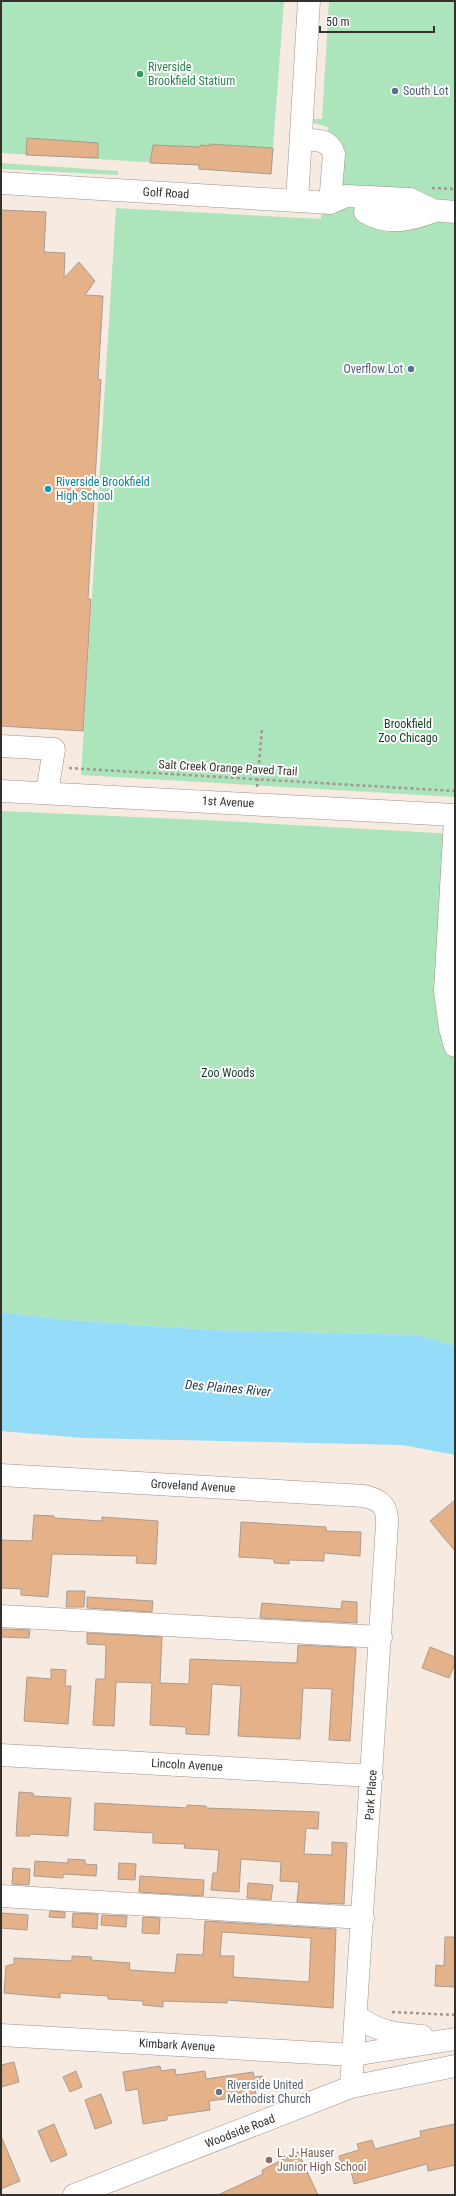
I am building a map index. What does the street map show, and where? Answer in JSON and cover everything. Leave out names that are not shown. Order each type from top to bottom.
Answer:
[{"type":"street","points":[[297,201],[309,1]]},
{"type":"street","points":[[301,140],[322,140],[332,147],[334,154],[330,203]]},
{"type":"street","name":"Golf Road","points":[[1,183],[330,203]]},
{"type":"street","points":[[330,203],[346,196],[410,199],[445,211]]},
{"type":"street","points":[[330,203],[344,210],[364,212],[376,206],[445,211]]},
{"type":"street","points":[[1,746],[54,749],[47,793]]},
{"type":"street","name":"1st Avenue","points":[[1,791],[455,815]]},
{"type":"street","points":[[455,820],[445,991],[450,1028],[455,1046]]},
{"type":"street","name":"Groveland Avenue","points":[[1,1475],[364,1496],[378,1500],[383,1504]]},
{"type":"street","name":"Park Place","points":[[352,2087],[388,1517],[383,1504]]},
{"type":"street","points":[[1,1616],[381,1637]]},
{"type":"street","name":"Lincoln Avenue","points":[[1,1755],[372,1776]]},
{"type":"street","points":[[1,1896],[363,1918]]},
{"type":"street","points":[[356,2015],[374,2028],[389,2033],[455,2039]]},
{"type":"street","name":"Kimbark Avenue","points":[[1,2035],[353,2055]]},
{"type":"street","points":[[353,2055],[455,2039]]},
{"type":"street","name":"Woodside Road","points":[[74,2195],[352,2087],[455,2066]]},
{"type":"path","points":[[256,804],[262,728]]},
{"type":"path","name":"Salt Creek Orange Paved Trail","points":[[51,767],[455,791]]},
{"type":"path","points":[[387,2012],[455,2014]]},
{"type":"green space","name":"Riverside Brookfield Statium","points":[[1,1],[284,1],[271,174],[199,169],[199,165],[1,153]]},
{"type":"green space","name":"Brookfield Zoo Chicago","points":[[329,1],[455,1],[455,797],[81,775],[116,208],[321,219],[328,127],[310,122],[310,119],[322,119]]},
{"type":"green space","points":[[1,163],[118,171],[118,175],[1,169]]},
{"type":"green space","name":"Zoo Woods","points":[[1,811],[225,821],[455,834],[455,1346],[418,1335],[209,1330],[69,1320],[1,1312]]},
{"type":"water","name":"Des Plaines River","points":[[1,1312],[69,1320],[209,1330],[418,1335],[455,1346],[455,1455],[403,1445],[83,1438],[1,1431]]},
{"type":"building","points":[[27,138],[98,143],[98,158],[26,155]]},
{"type":"building","points":[[209,144],[273,148],[271,174],[199,169],[199,165],[150,163],[153,145],[200,147],[200,145],[210,146]]},
{"type":"building","name":"Riverside Brookfield High School","points":[[1,210],[46,212],[44,252],[65,253],[64,278],[79,262],[95,281],[85,295],[103,296],[98,379],[101,380],[88,599],[91,599],[83,731],[1,726]]},
{"type":"building","points":[[455,1500],[455,1551],[430,1521]]},
{"type":"building","points":[[34,1515],[54,1516],[54,1518],[102,1521],[102,1517],[158,1521],[156,1564],[136,1563],[137,1556],[52,1554],[48,1597],[21,1595],[21,1589],[1,1588],[1,1540],[32,1541]]},
{"type":"building","points":[[241,1522],[326,1527],[326,1531],[361,1532],[360,1556],[324,1553],[324,1561],[289,1560],[289,1564],[274,1563],[274,1559],[239,1557]]},
{"type":"building","points":[[67,1591],[85,1591],[84,1607],[66,1607]]},
{"type":"building","points":[[87,1597],[153,1601],[152,1612],[87,1608]]},
{"type":"building","points":[[342,1601],[357,1602],[357,1623],[260,1618],[262,1603],[341,1609]]},
{"type":"building","points":[[1,1629],[30,1630],[29,1638],[1,1637]]},
{"type":"building","points":[[87,1633],[162,1637],[160,1683],[189,1684],[190,1659],[297,1663],[298,1645],[356,1648],[350,1741],[329,1740],[332,1689],[303,1688],[300,1739],[238,1736],[241,1686],[212,1684],[209,1735],[186,1734],[186,1727],[150,1725],[152,1683],[116,1682],[114,1726],[93,1725],[96,1679],[105,1679],[106,1645],[87,1644]]},
{"type":"building","points":[[430,1647],[455,1657],[455,1664],[449,1678],[422,1668]]},
{"type":"building","points":[[51,1669],[66,1670],[65,1686],[71,1686],[68,1724],[24,1721],[27,1677],[51,1679]]},
{"type":"building","points":[[19,1792],[33,1793],[33,1796],[71,1798],[68,1836],[30,1834],[30,1836],[16,1836]]},
{"type":"building","points":[[95,1803],[187,1808],[187,1805],[206,1806],[206,1808],[319,1812],[318,1829],[306,1828],[304,1854],[332,1855],[332,1842],[347,1843],[344,1904],[297,1902],[299,1882],[280,1881],[281,1862],[241,1859],[239,1892],[211,1890],[213,1873],[217,1873],[219,1850],[184,1848],[185,1844],[153,1843],[153,1833],[94,1830]]},
{"type":"building","points":[[68,1859],[85,1860],[85,1864],[97,1865],[96,1876],[63,1874],[63,1878],[34,1876],[35,1861],[68,1863]]},
{"type":"building","points":[[119,1863],[136,1864],[135,1880],[118,1879]]},
{"type":"building","points":[[13,1868],[30,1869],[29,1885],[12,1884]]},
{"type":"building","points":[[140,1876],[204,1880],[203,1896],[139,1892]]},
{"type":"building","points":[[248,1883],[273,1885],[271,1900],[247,1898]]},
{"type":"building","points":[[50,1911],[65,1912],[65,1918],[49,1917]]},
{"type":"building","points":[[1,1913],[28,1915],[27,1930],[1,1928]]},
{"type":"building","points":[[73,1913],[98,1914],[97,1929],[72,1927]]},
{"type":"building","points":[[102,1915],[127,1916],[126,1927],[101,1925]]},
{"type":"building","points":[[143,1917],[160,1918],[159,1934],[142,1933]]},
{"type":"building","points":[[205,1921],[336,1929],[333,2008],[227,2000],[227,2003],[163,2001],[163,2007],[143,2005],[143,2001],[108,1999],[108,1996],[60,1993],[60,1998],[4,1993],[6,1966],[14,1964],[14,1958],[72,1961],[72,1956],[92,1957],[91,1960],[130,1963],[129,1970],[175,1973],[177,1954],[203,1955]],"holes":[[[222,1932],[311,1938],[309,1982],[233,1977],[234,1956],[220,1956]]]},
{"type":"building","points":[[445,1937],[455,1937],[455,1987],[435,1986],[436,1965],[444,1966]]},
{"type":"building","points":[[14,2062],[19,2082],[1,2087],[1,2065]]},
{"type":"building","points":[[160,2066],[161,2071],[175,2069],[176,2075],[205,2071],[206,2079],[253,2072],[254,2077],[262,2076],[264,2089],[255,2090],[256,2095],[209,2101],[210,2110],[167,2116],[167,2120],[143,2124],[138,2089],[126,2091],[123,2072]]},
{"type":"building","points":[[76,2071],[82,2087],[70,2092],[63,2077]]},
{"type":"building","points":[[101,2094],[112,2123],[95,2129],[85,2100]]},
{"type":"building","points":[[54,2124],[67,2155],[51,2162],[38,2131]]},
{"type":"building","points":[[455,2124],[455,2165],[428,2171],[427,2164],[354,2184],[351,2171],[343,2173],[339,2156],[359,2150],[357,2144],[372,2140],[375,2149],[421,2137],[420,2131]]},
{"type":"building","points":[[1,2136],[20,2181],[1,2189]]},
{"type":"building","points":[[298,2152],[318,2195],[218,2195],[263,2174],[262,2170]]},
{"type":"place","name":"Riverside Brookfield Statium","points":[[140,74]]},
{"type":"place","name":"South Lot","points":[[395,91]]},
{"type":"place","name":"Overflow Lot","points":[[411,369]]},
{"type":"place","name":"Riverside Brookfield High School","points":[[48,489]]},
{"type":"place","name":"Riverside United Methodist Church","points":[[219,2092]]},
{"type":"place","name":"L. J. Hauser Junior High School","points":[[269,2160]]}]
